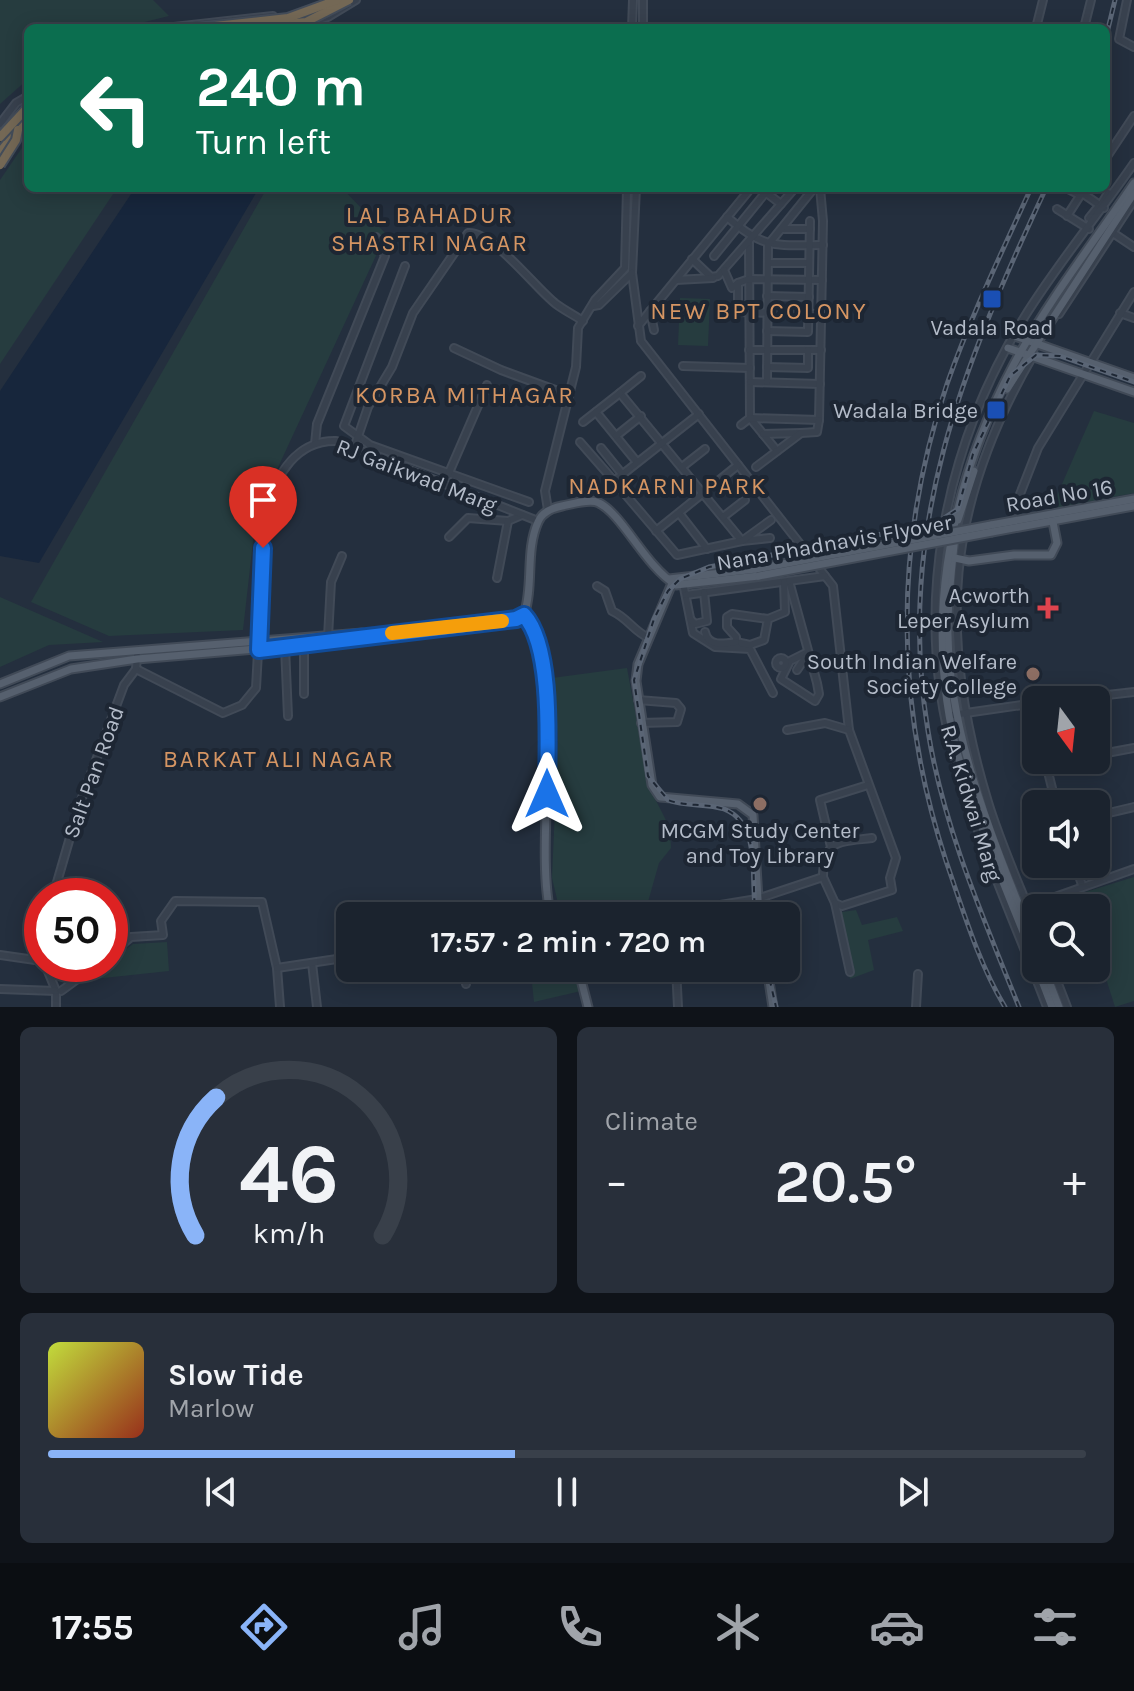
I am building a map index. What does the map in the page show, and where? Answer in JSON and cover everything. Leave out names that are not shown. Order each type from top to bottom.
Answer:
[{"type":"highway","points":[[233,24],[288,18],[334,0]]},
{"type":"highway","points":[[285,24],[306,22],[349,0]]},
{"type":"highway","points":[[0,152],[24,111]]},
{"type":"highway","points":[[0,137],[24,121]]},
{"type":"highway","points":[[0,163],[16,140],[15,126]]},
{"type":"main road","points":[[1034,344],[1134,183]]},
{"type":"main road","points":[[1022,918],[962,772],[955,715],[941,647],[959,495],[1027,354],[1134,193]]},
{"type":"main road","points":[[1015,336],[1134,378]]},
{"type":"main road","points":[[1008,348],[1134,392]]},
{"type":"main road","name":"Road No 16","points":[[991,529],[1134,499]]},
{"type":"main road","points":[[549,902],[544,876],[547,758],[544,670],[531,625],[524,615],[538,521],[548,510],[591,501],[600,503],[671,580],[683,582]]},
{"type":"main road","name":"Road No 16","points":[[991,529],[1053,522],[1134,506]]},
{"type":"main road","points":[[953,558],[1051,555],[1057,543],[1053,522]]},
{"type":"main road","name":"Nana Phadnavis Flyover","points":[[683,582],[991,529]]},
{"type":"main road","points":[[671,580],[637,669],[638,700],[652,785],[660,797],[738,804],[753,815],[757,902]]},
{"type":"main road","points":[[259,647],[373,637],[516,619],[524,615]]},
{"type":"main road","points":[[0,684],[69,656],[137,656],[259,647],[362,633],[373,637]]},
{"type":"main road","points":[[0,697],[58,672],[137,656]]},
{"type":"main road","points":[[1018,910],[1022,923]]},
{"type":"main road","points":[[582,982],[588,1007]]},
{"type":"main road","points":[[769,982],[773,1007]]},
{"type":"main road","points":[[1041,982],[1049,1007]]},
{"type":"main road","points":[[1049,982],[1059,1007]]},
{"type":"street","points":[[223,24],[304,11],[334,0]]},
{"type":"street","points":[[309,24],[356,0]]},
{"type":"street","points":[[632,24],[633,0]]},
{"type":"street","points":[[643,0],[643,24]]},
{"type":"street","points":[[1037,24],[1043,0]]},
{"type":"street","points":[[1085,24],[1091,0]]},
{"type":"street","points":[[1127,0],[1119,39],[1134,47]]},
{"type":"street","points":[[304,11],[307,24]]},
{"type":"street","points":[[0,124],[16,103],[24,98]]},
{"type":"street","points":[[0,137],[24,110]]},
{"type":"street","points":[[1110,152],[1134,116]]},
{"type":"street","points":[[0,163],[24,125]]},
{"type":"street","name":"R.A. Kidwai Marg","points":[[1049,1007],[988,803],[955,715],[935,641],[937,555],[949,493],[967,435],[1008,348],[1134,163]]},
{"type":"street","points":[[627,192],[630,238]]},
{"type":"street","points":[[636,192],[628,273],[635,294],[638,326],[646,349],[825,576],[837,599],[849,730],[896,858],[890,878],[892,890],[842,906],[835,903]]},
{"type":"street","points":[[638,326],[748,192]]},
{"type":"street","points":[[714,256],[762,192]]},
{"type":"street","points":[[766,192],[795,211]]},
{"type":"street","points":[[786,192],[789,195]]},
{"type":"street","points":[[676,280],[713,278],[724,270],[792,192]]},
{"type":"street","points":[[767,382],[768,245],[813,192]]},
{"type":"street","points":[[763,434],[817,432],[823,245],[817,192]]},
{"type":"street","points":[[1085,193],[1101,208]]},
{"type":"street","points":[[1085,193],[1101,208]]},
{"type":"street","points":[[1067,216],[1085,193]]},
{"type":"street","points":[[1034,344],[1134,200]]},
{"type":"street","points":[[1089,218],[1101,208]]},
{"type":"street","points":[[1057,209],[1089,229]]},
{"type":"street","points":[[727,217],[751,241],[768,245],[823,245]]},
{"type":"street","points":[[807,384],[810,221]]},
{"type":"street","points":[[781,229],[810,229]]},
{"type":"street","points":[[354,448],[413,313],[468,233],[474,233],[503,252],[554,303],[583,321]]},
{"type":"street","points":[[1113,233],[1134,247]]},
{"type":"street","points":[[315,444],[317,424],[385,256],[376,237]]},
{"type":"street","points":[[751,241],[750,418],[777,451]]},
{"type":"street","points":[[692,259],[713,278]]},
{"type":"street","points":[[768,263],[809,263]]},
{"type":"street","points":[[405,266],[344,426],[370,445],[529,502]]},
{"type":"street","points":[[724,270],[732,288],[749,279],[822,280]]},
{"type":"street","points":[[593,306],[618,288],[628,273]]},
{"type":"street","points":[[548,510],[545,491],[576,367],[578,328],[593,306],[628,273]]},
{"type":"street","points":[[738,283],[737,310],[821,314]]},
{"type":"street","points":[[618,288],[635,294]]},
{"type":"street","points":[[1013,512],[1038,448],[1134,292]]},
{"type":"street","points":[[767,296],[809,297]]},
{"type":"street","points":[[650,311],[654,330]]},
{"type":"street","points":[[1120,313],[1134,318]]},
{"type":"street","points":[[767,331],[808,332]]},
{"type":"street","points":[[749,350],[808,346],[821,350]]},
{"type":"street","points":[[454,348],[501,370],[569,395]]},
{"type":"street","name":"R.A. Kidwai Marg","points":[[955,715],[953,558],[993,427],[1027,354]]},
{"type":"street","points":[[683,366],[750,368]]},
{"type":"street","points":[[767,367],[808,368]]},
{"type":"street","points":[[583,422],[641,376]]},
{"type":"street","points":[[750,382],[820,384]]},
{"type":"street","points":[[448,475],[487,385]]},
{"type":"street","points":[[620,393],[742,541]]},
{"type":"street","points":[[596,412],[636,461]]},
{"type":"street","points":[[599,492],[699,414]]},
{"type":"street","points":[[616,436],[641,416]]},
{"type":"street","points":[[741,425],[750,418],[819,420]]},
{"type":"street","points":[[775,418],[776,434]]},
{"type":"street","points":[[756,467],[801,433]]},
{"type":"street","name":"RJ Gaikwad Marg","points":[[136,669],[223,713],[242,705],[256,688],[266,508],[276,480],[286,464],[315,444],[336,441],[538,521]]},
{"type":"street","points":[[580,442],[677,555],[770,538]]},
{"type":"street","points":[[601,448],[622,474]]},
{"type":"street","points":[[682,467],[705,449]]},
{"type":"street","points":[[656,531],[738,465]]},
{"type":"street","points":[[723,517],[745,500]]},
{"type":"street","points":[[679,513],[707,549]]},
{"type":"street","points":[[449,537],[468,518],[508,521],[522,515]]},
{"type":"street","points":[[742,541],[771,520]]},
{"type":"street","points":[[497,578],[508,521]]},
{"type":"street","points":[[937,555],[953,558]]},
{"type":"street","points":[[328,637],[331,582],[342,556]]},
{"type":"street","points":[[687,594],[825,576]]},
{"type":"street","points":[[736,640],[727,627],[729,615],[768,619],[785,615],[787,581]]},
{"type":"street","points":[[787,581],[808,652],[819,692],[815,701],[781,679],[790,661],[808,652]]},
{"type":"street","points":[[683,582],[695,624],[708,619],[704,592]]},
{"type":"street","points":[[597,586],[605,591],[612,611],[625,616],[635,631],[649,638]]},
{"type":"street","points":[[687,594],[688,620],[700,640],[715,647],[750,649],[773,693]]},
{"type":"street","points":[[764,640],[768,619]]},
{"type":"street","points":[[736,640],[739,626]]},
{"type":"street","points":[[754,642],[755,630]]},
{"type":"street","points":[[705,632],[708,640],[716,643],[736,640],[750,645],[764,640],[775,643]]},
{"type":"street","points":[[304,645],[304,694]]},
{"type":"street","points":[[285,647],[288,716]]},
{"type":"street","points":[[797,670],[808,652]]},
{"type":"street","name":"Salt Pan Road","points":[[58,878],[75,818],[124,685],[136,669],[137,656]]},
{"type":"street","points":[[761,671],[774,664]]},
{"type":"street","points":[[1110,695],[1134,692]]},
{"type":"street","points":[[638,700],[676,703],[681,709],[677,722],[641,723]]},
{"type":"street","points":[[955,715],[1022,705]]},
{"type":"street","points":[[787,730],[825,723],[849,730]]},
{"type":"street","points":[[1110,752],[1134,748]]},
{"type":"street","points":[[831,847],[820,800],[868,785]]},
{"type":"street","points":[[1110,813],[1134,807]]},
{"type":"street","points":[[850,972],[835,903],[823,877],[823,857],[831,847],[872,838]]},
{"type":"street","points":[[1018,910],[1134,869]]},
{"type":"street","points":[[739,902],[823,877]]},
{"type":"street","points":[[1080,878],[1082,885]]},
{"type":"street","points":[[128,939],[163,935],[161,921],[175,901],[262,902],[277,968],[280,1007]]},
{"type":"street","name":"R.A. Kidwai Marg","points":[[1018,910],[1022,914]]},
{"type":"street","points":[[0,955],[24,959]]},
{"type":"street","points":[[277,968],[336,959]]},
{"type":"street","points":[[312,963],[317,1007]]},
{"type":"street","points":[[916,1007],[918,974]]},
{"type":"street","points":[[54,982],[59,991],[56,1007]]},
{"type":"street","points":[[0,989],[59,991],[72,982]]},
{"type":"street","points":[[677,982],[678,1007]]},
{"type":"street","points":[[1057,982],[1067,1007]]},
{"type":"green space","points":[[0,0],[153,0],[169,16],[136,24],[24,24],[24,83],[0,104]]},
{"type":"green space","points":[[24,145],[24,192],[114,192],[0,364],[0,180]]},
{"type":"green space","points":[[265,192],[346,192],[386,234],[256,515],[243,630],[109,636],[31,602]]},
{"type":"green space","points":[[680,298],[710,299],[708,346],[678,345]]},
{"type":"green space","points":[[1094,411],[1134,423],[1134,493],[1051,509]]},
{"type":"green space","points":[[0,597],[103,642],[49,645],[0,667]]},
{"type":"green space","points":[[627,668],[649,787],[670,828],[671,848],[659,863],[648,902],[558,902],[552,878],[558,738],[552,678]]},
{"type":"green space","points":[[1134,877],[1134,1001],[1115,1007],[1107,982],[1110,982],[1110,894],[1079,894]]},
{"type":"green space","points":[[856,910],[862,925],[897,917],[903,931],[868,940],[874,970],[850,979],[835,913]]},
{"type":"green space","points":[[167,942],[169,971],[128,975],[128,948],[133,944]]},
{"type":"green space","points":[[532,982],[579,982],[581,991],[534,1002]]},
{"type":"water","points":[[132,192],[257,192],[39,563],[0,556],[0,391]]},
{"type":"railway","points":[[1109,24],[1115,0]]},
{"type":"railway","points":[[1005,1007],[972,936],[929,801],[909,682],[907,622],[917,503],[930,443],[947,384],[966,335],[1029,192]]},
{"type":"railway","points":[[1019,1007],[966,871],[943,802],[928,731],[920,657],[921,586],[929,517],[963,385],[1044,192]]},
{"type":"railway","points":[[755,902],[752,855],[745,827],[724,809],[668,800],[648,776],[634,680],[654,619],[668,591],[680,579],[709,567],[935,524],[958,509],[973,454],[1010,376],[1036,355],[1060,356],[1134,382]]},
{"type":"railway","points":[[770,982],[776,1007]]},
{"type":"slow traffic","points":[[392,633],[502,621]]},
{"type":"place","name":"Vadala Road","points":[[992,299]]},
{"type":"place","name":"Wadala Bridge","points":[[996,410]]},
{"type":"place","name":"Acworth Leper Asylum","points":[[1048,608]]},
{"type":"place","name":"South Indian Welfare Society College","points":[[1033,674]]},
{"type":"place","name":"MCGM Study Center and Toy Library","points":[[760,804]]},
{"type":"district","name":"LAL BAHADUR SHASTRI NAGAR","points":[[430,229]]},
{"type":"district","name":"NEW BPT COLONY","points":[[759,311]]},
{"type":"district","name":"KORBA MITHAGAR","points":[[465,395]]},
{"type":"district","name":"NADKARNI PARK","points":[[668,486]]},
{"type":"district","name":"BARKAT ALI NAGAR","points":[[279,759]]},
{"type":"route","points":[[263,548],[259,650],[365,640],[415,629],[516,619],[524,615],[529,619],[544,670],[547,794]]}]
